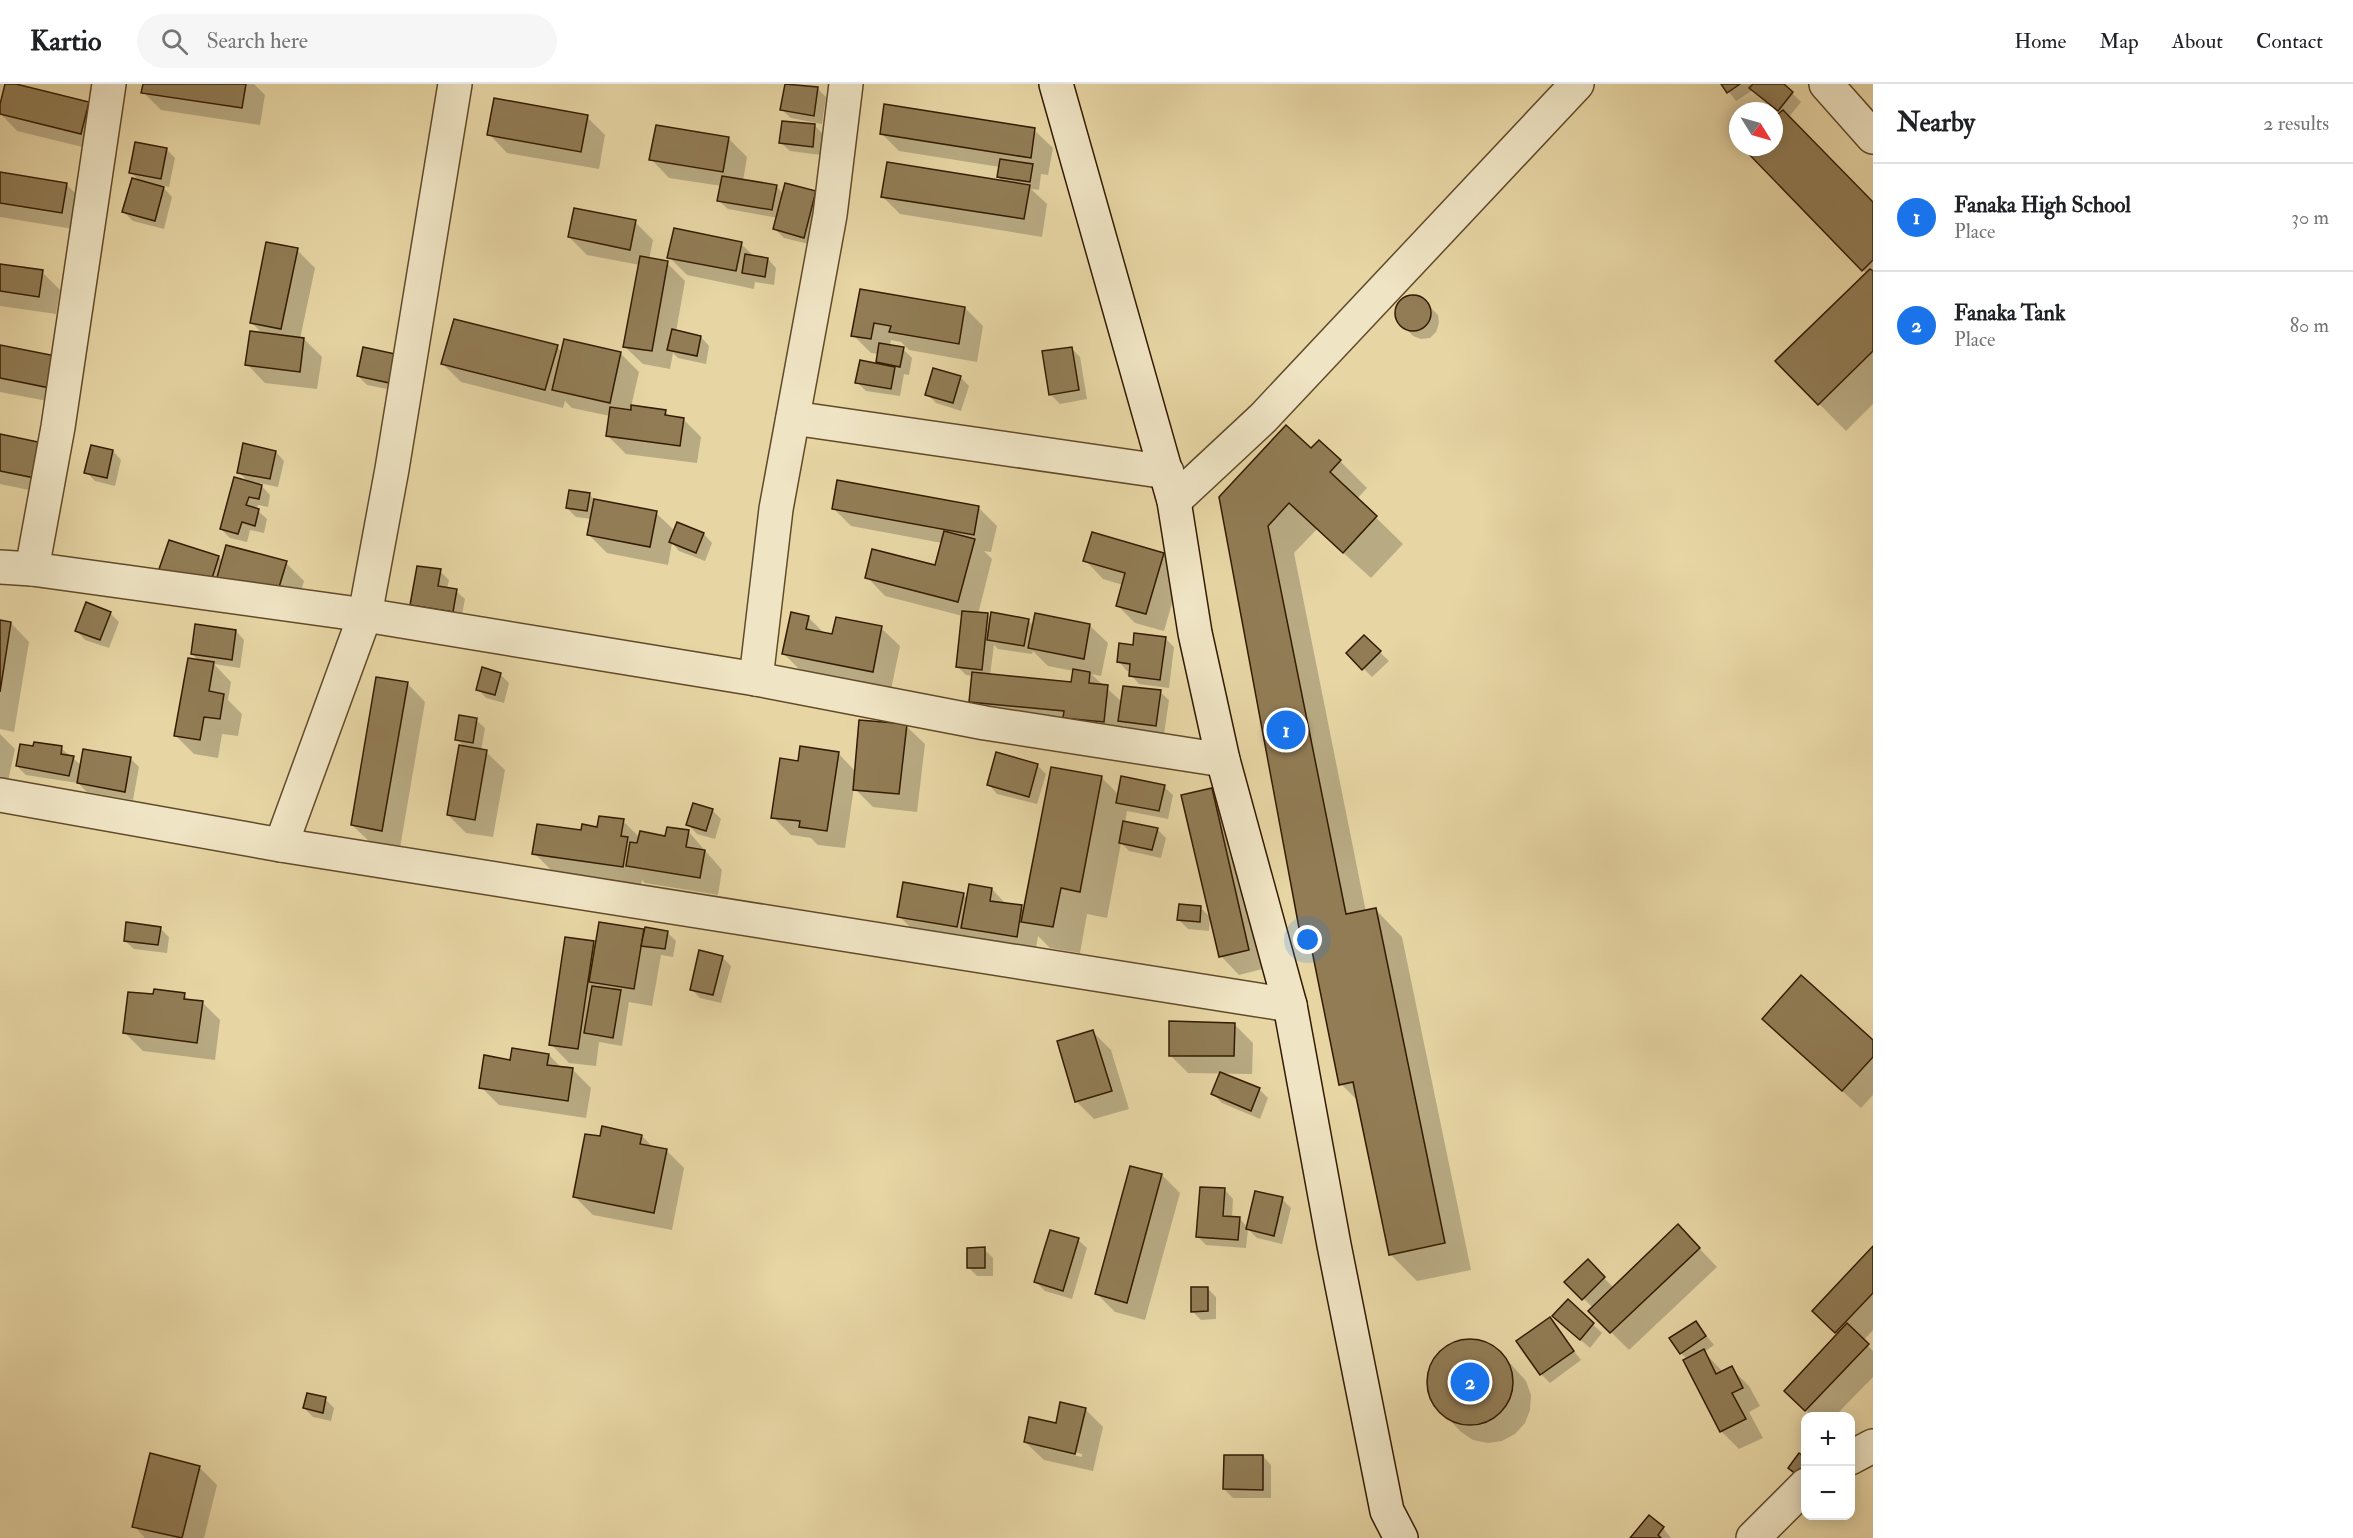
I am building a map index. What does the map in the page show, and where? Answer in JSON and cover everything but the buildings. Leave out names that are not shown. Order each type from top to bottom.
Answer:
[{"type":"street","points":[[32,569],[58,427],[109,84]]},
{"type":"street","points":[[281,845],[365,615],[392,470],[455,84]]},
{"type":"street","points":[[756,680],[776,509],[830,214],[846,84]]},
{"type":"street","points":[[1056,84],[1171,486],[1196,633],[1222,760],[1290,1005],[1334,1245],[1387,1511],[1401,1538]]},
{"type":"street","points":[[793,418],[1171,486],[1263,418],[1577,84]]},
{"type":"street","points":[[1826,84],[1873,137]]},
{"type":"street","points":[[0,567],[32,569],[365,615],[756,680],[986,723],[1222,760]]},
{"type":"street","points":[[0,795],[281,845],[1290,1005]]},
{"type":"street","points":[[1855,1456],[1873,1446]]},
{"type":"street","points":[[1753,1538],[1801,1490]]},
{"type":"place","name":"Fanaka High School","points":[[1286,730]]},
{"type":"place","name":"Fanaka Tank","points":[[1470,1382]]}]
